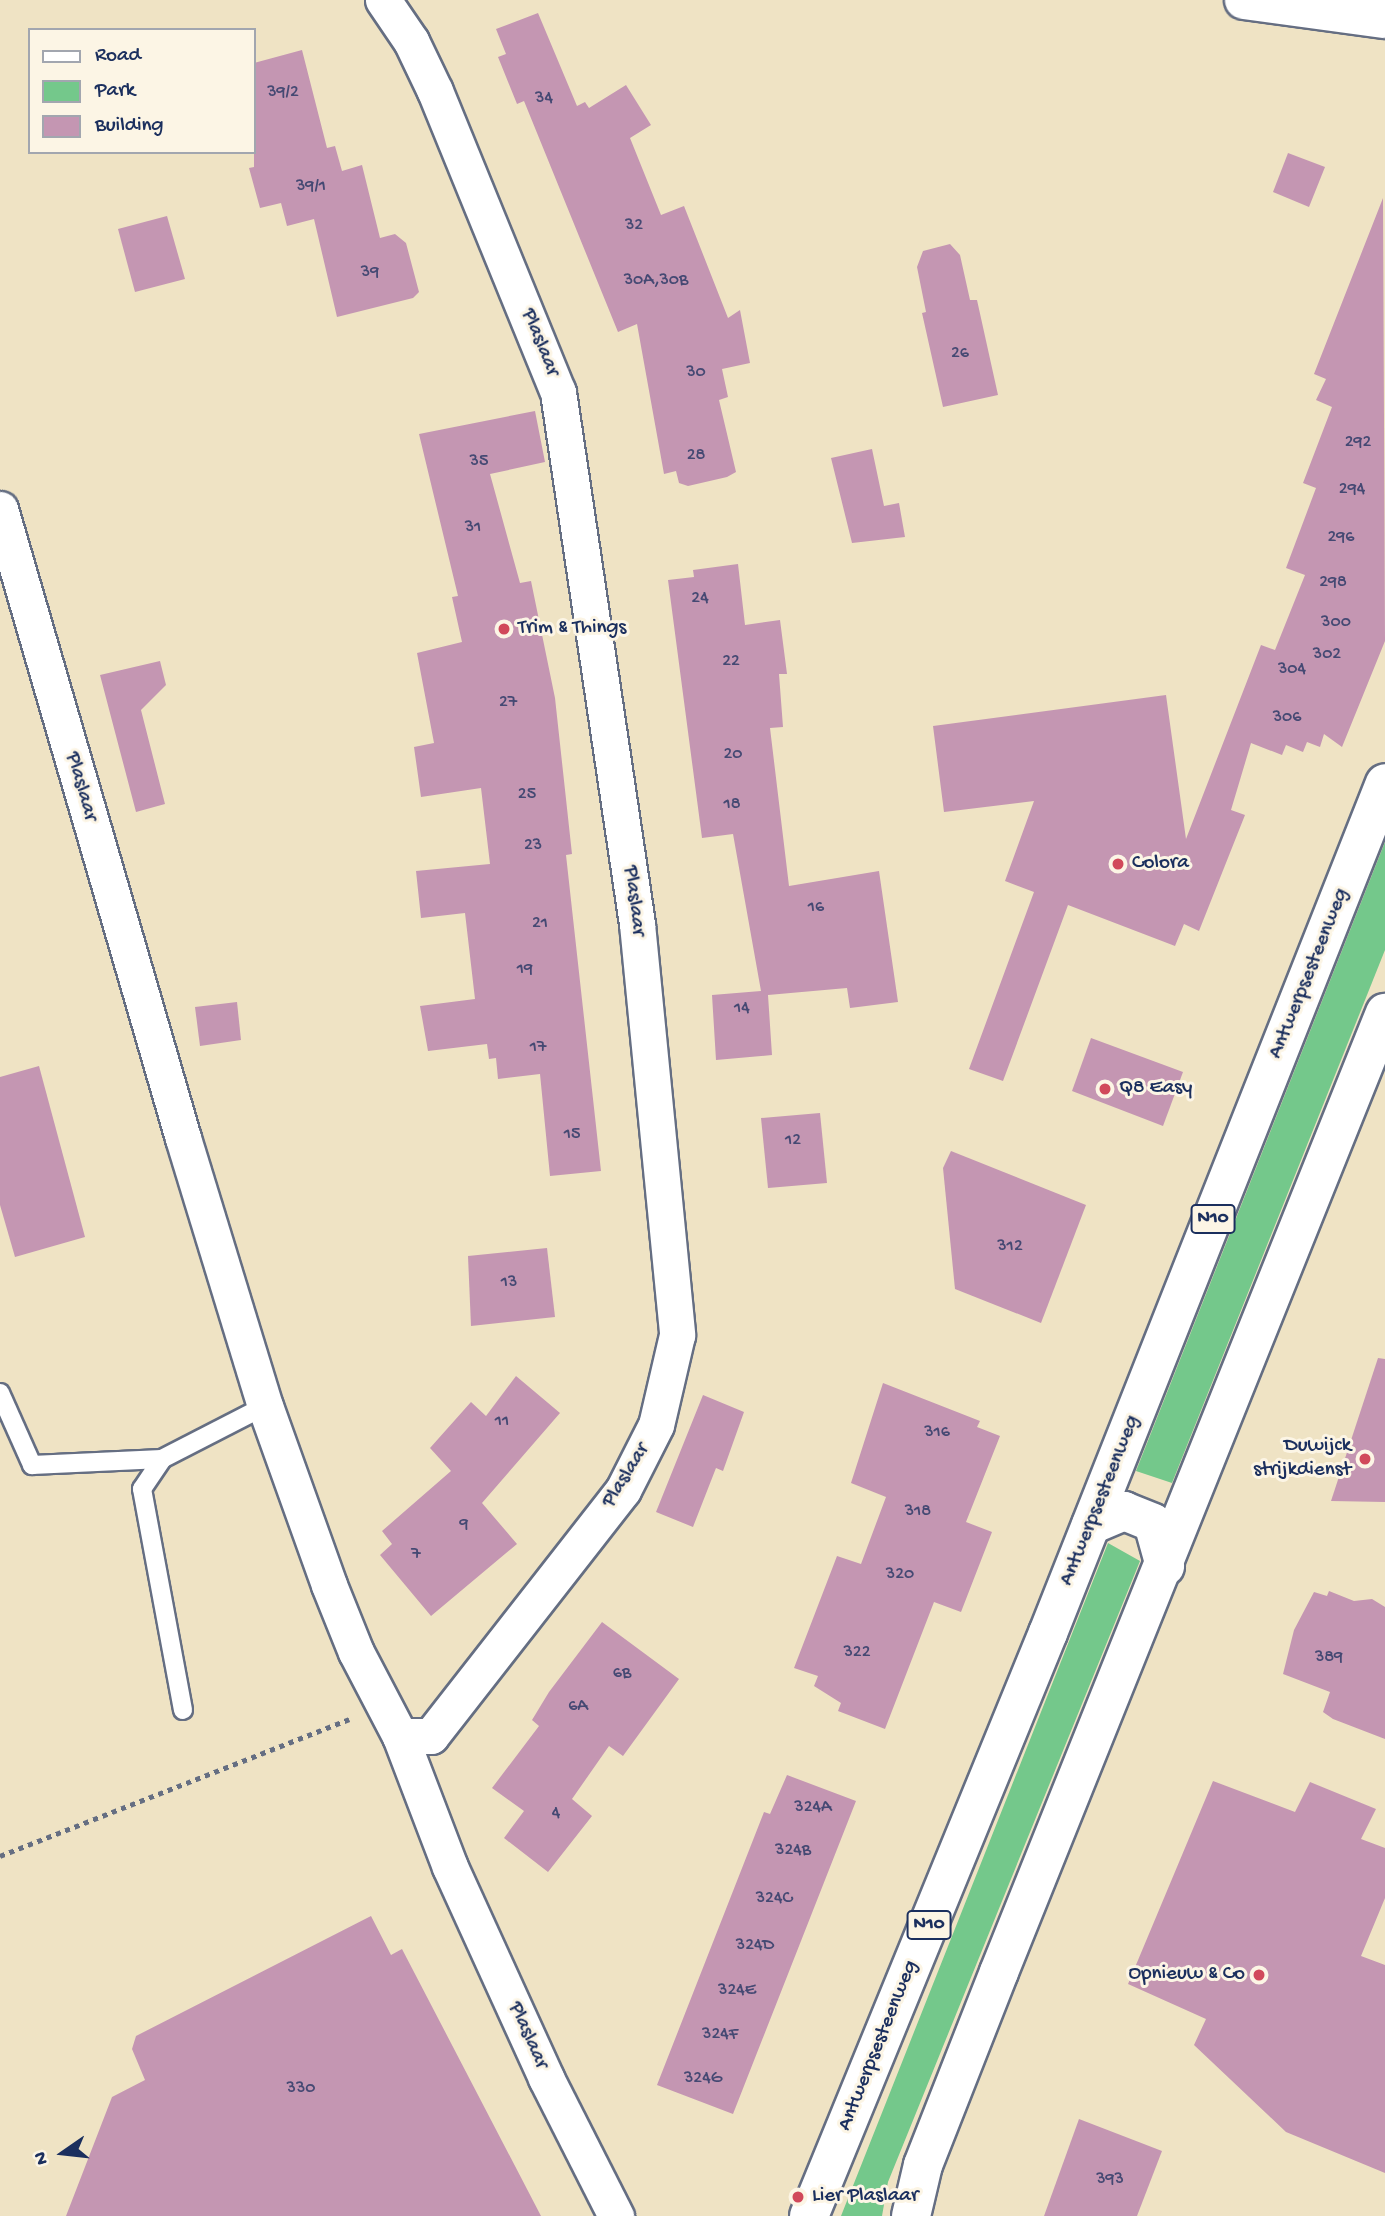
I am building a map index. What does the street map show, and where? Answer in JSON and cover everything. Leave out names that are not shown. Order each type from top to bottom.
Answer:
[{"type":"main road","points":[[1244,0],[1385,19]]},
{"type":"main road","name":"Antwerpsesteenweg","points":[[809,2216],[1091,1525],[1385,783]]},
{"type":"main road","points":[[911,2216],[923,2165],[1385,1013]]},
{"type":"main road","points":[[1091,1525],[1124,1511],[1153,1523],[1165,1566]]},
{"type":"street","name":"Plaslaar","points":[[383,0],[411,41],[435,91],[558,392],[637,924],[677,1335],[656,1425],[623,1490],[502,1640],[431,1736],[400,1736]]},
{"type":"street","name":"Plaslaar","points":[[0,509],[265,1406],[329,1585],[382,1706],[400,1736],[450,1867],[546,2078],[616,2216]]},
{"type":"lane","points":[[0,1393],[32,1465],[162,1459],[265,1406]]},
{"type":"lane","points":[[162,1459],[142,1489],[183,1710]]},
{"type":"path","points":[[0,1856],[382,1706]]},
{"type":"green space","points":[[1385,842],[1385,950],[1172,1483],[1136,1471]]},
{"type":"green space","points":[[1108,1543],[1140,1561],[888,2182],[882,2216],[841,2216]]},
{"type":"building","points":[[538,13],[577,106],[585,102],[589,108],[626,85],[651,125],[630,138],[661,215],[684,206],[728,318],[740,310],[750,363],[722,369],[728,397],[719,400],[736,472],[727,477],[688,486],[679,483],[676,471],[664,474],[637,324],[618,332],[524,101],[517,104],[498,57],[506,54],[496,29]]},
{"type":"building","points":[[302,50],[327,148],[335,146],[342,171],[362,165],[380,238],[395,234],[406,243],[419,292],[413,298],[337,317],[314,219],[287,226],[281,203],[260,208],[249,168],[254,167],[256,154],[256,62]]},
{"type":"building","points":[[1288,153],[1325,167],[1309,207],[1273,192]]},
{"type":"building","points":[[1383,198],[1385,641],[1342,747],[1324,734],[1320,747],[1307,742],[1303,752],[1286,745],[1282,755],[1251,743],[1231,810],[1245,815],[1199,931],[1184,924],[1175,946],[1068,905],[1003,1081],[969,1069],[1034,892],[1005,881],[1034,801],[944,812],[933,726],[1166,695],[1186,839],[1261,645],[1275,650],[1305,575],[1286,568],[1316,488],[1303,483],[1332,407],[1316,400],[1326,379],[1314,374]]},
{"type":"building","points":[[167,216],[185,279],[135,292],[118,229]]},
{"type":"building","points":[[950,244],[960,255],[970,300],[977,300],[998,395],[943,407],[922,313],[926,312],[917,267],[923,251]]},
{"type":"building","points":[[535,411],[545,462],[490,474],[520,583],[531,581],[555,698],[572,854],[566,855],[601,1171],[550,1176],[540,1074],[498,1079],[496,1058],[489,1059],[487,1044],[428,1051],[420,1006],[475,999],[465,913],[421,918],[416,871],[490,864],[481,788],[421,797],[414,747],[434,743],[417,653],[462,642],[452,597],[458,596],[419,434]]},
{"type":"building","points":[[872,449],[884,506],[899,503],[905,537],[852,543],[831,458]]},
{"type":"building","points":[[738,564],[745,625],[780,620],[787,674],[779,674],[783,727],[770,728],[789,886],[879,871],[898,1002],[850,1008],[847,988],[768,995],[772,1055],[716,1060],[712,995],[761,991],[733,834],[702,838],[668,580],[694,577],[693,570]]},
{"type":"building","points":[[160,661],[166,685],[141,710],[165,804],[136,812],[100,675]]},
{"type":"building","points":[[237,1002],[241,1040],[200,1046],[195,1007]]},
{"type":"building","points":[[1091,1038],[1183,1072],[1163,1126],[1072,1091]]},
{"type":"building","points":[[39,1066],[85,1237],[15,1257],[0,1205],[0,1077]]},
{"type":"building","points":[[820,1113],[827,1183],[768,1188],[761,1118]]},
{"type":"building","points":[[951,1151],[1086,1205],[1041,1323],[955,1289],[943,1168]]},
{"type":"building","points":[[547,1248],[555,1317],[471,1326],[468,1256]]},
{"type":"building","name":"Duwijck strijkdienst","points":[[1378,1358],[1385,1359],[1385,1502],[1331,1501]]},
{"type":"building","points":[[516,1376],[560,1413],[482,1503],[517,1544],[431,1616],[380,1555],[392,1544],[382,1531],[451,1471],[430,1448],[471,1402],[486,1416]]},
{"type":"building","points":[[883,1383],[980,1421],[977,1427],[1000,1436],[966,1522],[992,1532],[961,1612],[934,1602],[885,1729],[838,1711],[841,1703],[814,1686],[818,1676],[794,1668],[837,1556],[861,1564],[886,1497],[851,1483]]},
{"type":"building","points":[[703,1395],[744,1412],[723,1471],[716,1468],[693,1527],[656,1512]]},
{"type":"building","points":[[1329,1591],[1354,1601],[1372,1599],[1385,1607],[1385,1739],[1333,1719],[1323,1712],[1330,1692],[1283,1674],[1294,1630],[1314,1592],[1327,1596]]},
{"type":"building","points":[[602,1622],[679,1679],[623,1756],[609,1746],[572,1799],[592,1816],[548,1872],[504,1838],[524,1811],[492,1788],[539,1726],[532,1720],[549,1692]]},
{"type":"building","points":[[787,1775],[856,1801],[733,2114],[657,2085],[764,1812],[770,1814]]},
{"type":"building","name":"Opnieuw & Co","points":[[1213,1781],[1295,1812],[1310,1782],[1376,1809],[1361,1839],[1385,1848],[1385,1898],[1361,1956],[1385,1965],[1385,2173],[1286,2132],[1194,2045],[1206,2019],[1128,1984]]},
{"type":"building","points":[[371,1916],[391,1955],[402,1949],[541,2216],[66,2216],[112,2097],[145,2080],[132,2049],[136,2036]]},
{"type":"building","points":[[1079,2119],[1162,2151],[1137,2216],[1044,2216]]},
{"type":"place","name":"Trim & Things","points":[[504,629]]},
{"type":"place","name":"Colora","points":[[1118,864]]},
{"type":"place","name":"Q8 Easy","points":[[1105,1089]]},
{"type":"place","name":"Duwijck strijkdienst","points":[[1365,1459]]},
{"type":"place","name":"Opnieuw & Co","points":[[1259,1975]]},
{"type":"place","name":"Lier Plaslaar","points":[[798,2197]]}]
